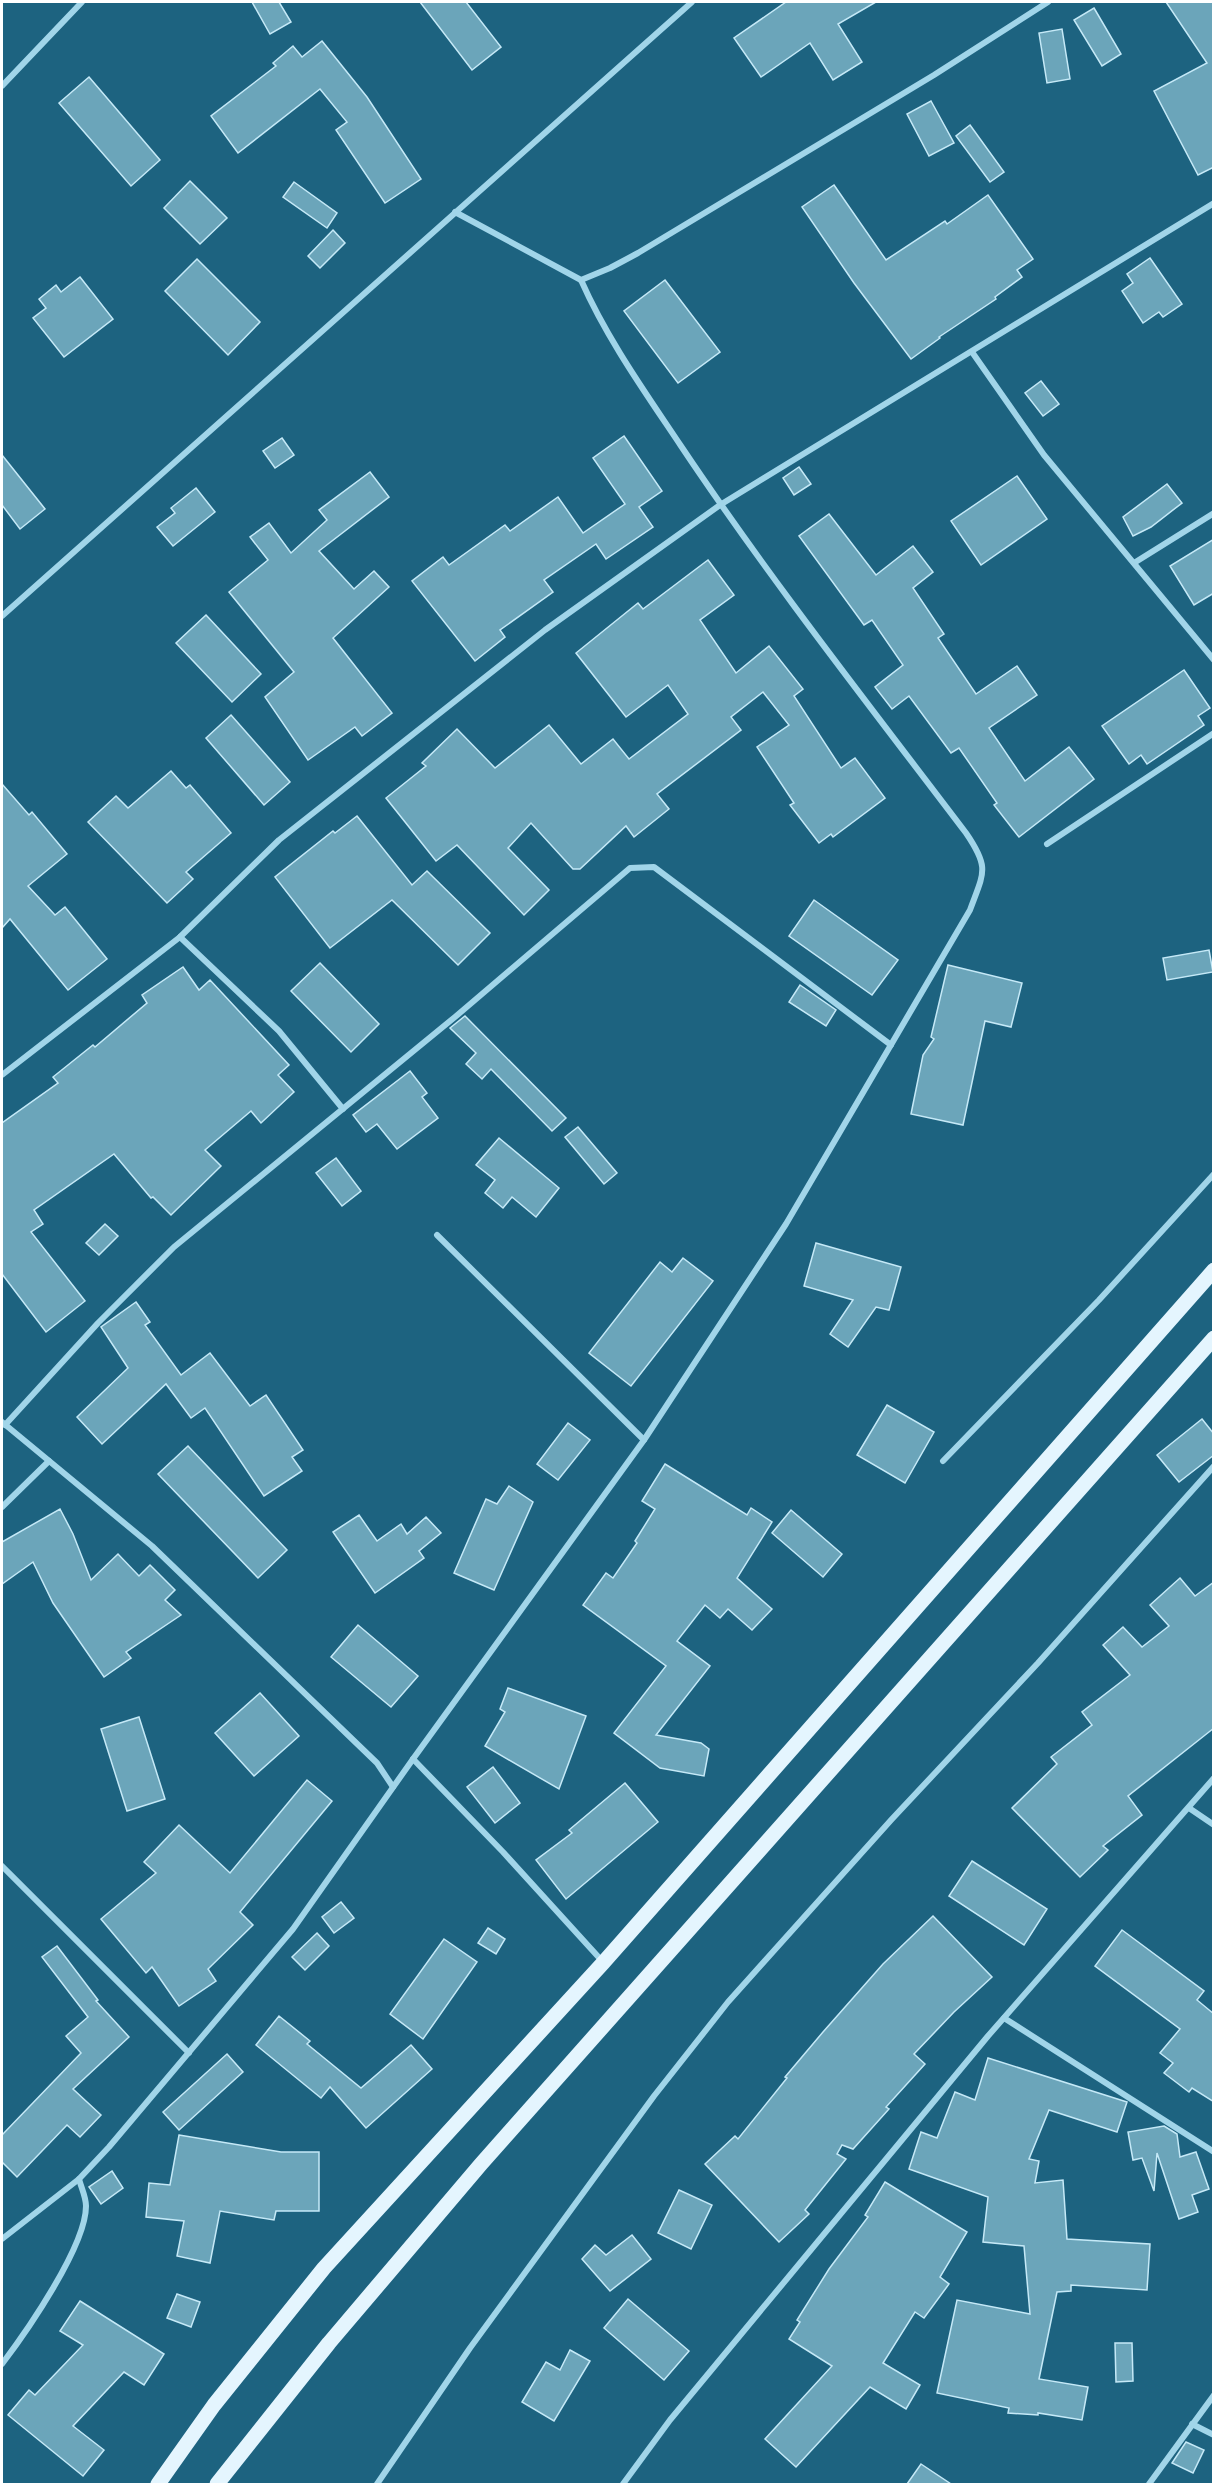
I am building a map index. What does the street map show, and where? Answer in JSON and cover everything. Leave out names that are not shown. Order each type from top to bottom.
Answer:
[{"type":"main road","points":[[158,2484],[214,2405],[324,2268],[603,1963],[1214,1269]]},
{"type":"main road","points":[[217,2484],[329,2343],[481,2164],[1214,1338]]},
{"type":"street","points":[[2,86],[82,2]]},
{"type":"street","points":[[2,616],[692,2]]},
{"type":"street","points":[[581,280],[638,253],[934,75],[1048,2]]},
{"type":"street","points":[[2,1075],[180,936],[279,840],[545,630],[720,505],[1214,203]]},
{"type":"street","points":[[2,2240],[79,2179],[293,1929],[413,1758],[645,1440],[786,1224],[970,910],[982,875],[981,855],[720,505],[596,315],[581,280],[455,212]]},
{"type":"street","points":[[972,352],[1044,454],[1214,660]]},
{"type":"street","points":[[1134,563],[1214,513]]},
{"type":"street","points":[[1047,844],[1214,733]]},
{"type":"street","points":[[393,1787],[376,1763],[152,1545],[3,1423],[174,1247],[343,1109],[630,868],[654,867],[891,1045]]},
{"type":"street","points":[[180,936],[279,1031],[343,1109]]},
{"type":"street","points":[[943,1461],[1100,1300],[1214,1174]]},
{"type":"street","points":[[436,1235],[645,1440]]},
{"type":"street","points":[[2,1507],[49,1461]]},
{"type":"street","points":[[377,2484],[470,2348],[654,2096],[728,2002],[907,1802],[1038,1663],[1214,1466]]},
{"type":"street","points":[[413,1758],[503,1852],[603,1963]]},
{"type":"street","points":[[622,2484],[670,2420],[1004,2018],[1214,1778]]},
{"type":"street","points":[[1189,1808],[1214,1825]]},
{"type":"street","points":[[2,1866],[189,2053]]},
{"type":"street","points":[[1004,2018],[1214,2152]]},
{"type":"street","points":[[2,2364],[19,2342],[61,2272],[81,2230],[86,2205],[79,2179]]},
{"type":"street","points":[[1149,2484],[1214,2395]]},
{"type":"street","points":[[1192,2424],[1214,2435]]},
{"type":"building","points":[[252,2],[279,2],[291,22],[270,34]]},
{"type":"building","points":[[420,2],[466,2],[501,47],[472,70]]},
{"type":"building","points":[[786,2],[876,2],[838,24],[862,62],[833,80],[810,43],[761,77],[734,38]]},
{"type":"building","points":[[1166,2],[1214,2],[1214,167],[1198,175],[1154,91],[1207,63]]},
{"type":"building","points":[[1094,8],[1121,54],[1102,66],[1074,20]]},
{"type":"building","points":[[1062,29],[1070,79],[1047,83],[1039,33]]},
{"type":"building","points":[[322,41],[367,97],[421,179],[385,203],[336,130],[347,122],[320,89],[238,153],[211,116],[276,66],[273,63],[293,46],[302,57]]},
{"type":"building","points":[[89,77],[160,160],[131,186],[59,103]]},
{"type":"building","points":[[931,101],[954,143],[929,156],[907,114]]},
{"type":"building","points":[[970,125],[1004,172],[990,182],[956,136]]},
{"type":"building","points":[[190,181],[227,218],[200,244],[164,208]]},
{"type":"building","points":[[294,182],[337,213],[327,228],[283,197]]},
{"type":"building","points":[[834,185],[886,260],[945,221],[947,224],[988,195],[1033,259],[1017,270],[1022,277],[995,297],[996,299],[939,337],[911,359],[854,283],[802,207]]},
{"type":"building","points":[[333,230],[345,243],[320,268],[308,256]]},
{"type":"building","points":[[1150,258],[1182,304],[1163,317],[1159,312],[1143,323],[1122,291],[1133,283],[1127,274]]},
{"type":"building","points":[[197,259],[260,322],[228,355],[165,291]]},
{"type":"building","points":[[80,277],[113,319],[64,357],[33,318],[46,308],[39,299],[56,285],[61,292]]},
{"type":"building","points":[[665,280],[720,352],[678,383],[624,311]]},
{"type":"building","points":[[1041,381],[1059,404],[1043,416],[1025,393]]},
{"type":"building","points":[[624,436],[662,491],[639,507],[653,527],[606,559],[596,544],[544,580],[553,592],[500,630],[505,637],[475,661],[412,581],[443,557],[449,565],[505,525],[510,531],[558,497],[583,533],[625,504],[593,458]]},
{"type":"building","points":[[282,438],[294,455],[275,468],[263,451]]},
{"type":"building","points":[[2,455],[45,509],[20,529],[2,505]]},
{"type":"building","points":[[799,467],[811,484],[794,495],[783,478]]},
{"type":"building","points":[[370,472],[389,497],[319,551],[354,589],[374,571],[389,587],[333,638],[392,713],[362,736],[355,727],[308,760],[265,697],[294,672],[229,592],[268,560],[250,537],[269,523],[291,553],[327,520],[319,510]]},
{"type":"building","points":[[1017,476],[1047,519],[981,565],[951,521]]},
{"type":"building","points":[[1167,484],[1182,503],[1151,527],[1133,536],[1123,517]]},
{"type":"building","points":[[196,488],[215,512],[173,546],[157,527],[175,513],[171,508]]},
{"type":"building","points":[[829,514],[876,575],[913,546],[933,572],[913,588],[944,634],[938,638],[976,694],[1017,666],[1037,695],[989,728],[1025,781],[1069,747],[1094,779],[1019,837],[994,805],[997,803],[959,748],[951,753],[909,696],[892,709],[875,687],[903,665],[872,620],[864,625],[799,536]]},
{"type":"building","points":[[1214,539],[1214,593],[1194,605],[1170,566]]},
{"type":"building","points":[[708,560],[734,595],[700,620],[736,673],[769,646],[803,689],[794,696],[841,768],[855,758],[885,798],[833,837],[831,834],[819,843],[790,805],[794,803],[757,747],[789,725],[763,692],[731,717],[741,730],[657,794],[669,809],[634,837],[626,826],[580,869],[573,869],[531,823],[508,848],[549,890],[524,915],[457,845],[436,861],[386,798],[426,766],[422,763],[457,729],[495,768],[549,725],[581,764],[613,739],[629,759],[688,714],[668,685],[626,717],[576,653],[638,603],[643,609]]},
{"type":"building","points":[[206,615],[261,674],[232,702],[176,643]]},
{"type":"building","points":[[1184,670],[1210,708],[1198,716],[1204,725],[1147,764],[1141,755],[1129,764],[1102,726]]},
{"type":"building","points":[[231,715],[290,782],[264,805],[206,738]]},
{"type":"building","points":[[171,771],[186,788],[190,785],[231,833],[186,872],[193,879],[167,903],[88,822],[116,796],[128,808]]},
{"type":"building","points":[[2,784],[29,815],[32,812],[67,854],[28,886],[55,915],[65,907],[107,959],[68,990],[10,919],[2,928]]},
{"type":"building","points":[[357,816],[412,885],[427,871],[490,933],[458,965],[392,900],[330,948],[275,877],[333,831],[335,833]]},
{"type":"building","points":[[814,900],[898,960],[872,995],[789,936]]},
{"type":"building","points":[[1209,950],[1213,972],[1167,980],[1163,958]]},
{"type":"building","points":[[320,963],[379,1024],[351,1052],[291,991]]},
{"type":"building","points":[[948,965],[1022,983],[1011,1027],[985,1021],[963,1125],[911,1114],[923,1055],[934,1039],[931,1037]]},
{"type":"building","points":[[183,967],[199,990],[210,980],[289,1065],[278,1075],[294,1092],[261,1123],[251,1111],[205,1150],[221,1166],[171,1215],[153,1197],[151,1198],[114,1154],[34,1210],[43,1224],[31,1232],[85,1301],[46,1332],[2,1274],[2,1123],[58,1083],[53,1077],[93,1045],[95,1047],[147,1003],[142,995]]},
{"type":"building","points":[[800,985],[836,1010],[826,1026],[789,1002]]},
{"type":"building","points":[[465,1016],[566,1118],[552,1131],[491,1069],[482,1079],[466,1064],[476,1053],[450,1028]]},
{"type":"building","points":[[410,1071],[427,1093],[422,1097],[438,1118],[397,1149],[377,1124],[366,1132],[353,1115]]},
{"type":"building","points":[[578,1127],[617,1173],[604,1184],[565,1137]]},
{"type":"building","points":[[499,1138],[559,1188],[536,1217],[512,1197],[503,1208],[485,1193],[495,1180],[476,1165]]},
{"type":"building","points":[[336,1158],[361,1191],[342,1206],[316,1173]]},
{"type":"building","points":[[105,1224],[118,1236],[99,1255],[86,1243]]},
{"type":"building","points":[[816,1243],[901,1267],[889,1310],[876,1307],[848,1347],[830,1334],[853,1300],[804,1286]]},
{"type":"building","points":[[683,1258],[713,1281],[631,1386],[589,1353],[660,1262],[672,1272]]},
{"type":"building","points":[[136,1302],[150,1322],[145,1325],[181,1375],[210,1353],[250,1406],[266,1395],[303,1450],[292,1457],[302,1471],[264,1496],[205,1408],[191,1418],[166,1384],[102,1444],[77,1417],[128,1368],[101,1327]]},
{"type":"building","points":[[887,1405],[934,1432],[905,1483],[857,1455]]},
{"type":"building","points":[[1202,1419],[1214,1434],[1214,1455],[1179,1482],[1157,1455]]},
{"type":"building","points":[[568,1423],[590,1440],[558,1480],[537,1464]]},
{"type":"building","points":[[188,1446],[287,1550],[258,1578],[158,1474]]},
{"type":"building","points":[[665,1464],[747,1515],[751,1508],[772,1522],[737,1578],[772,1609],[752,1630],[728,1609],[720,1618],[705,1605],[677,1641],[710,1666],[656,1735],[701,1743],[709,1749],[704,1776],[660,1768],[614,1733],[666,1666],[583,1605],[606,1573],[613,1578],[637,1543],[635,1541],[655,1509],[642,1501]]},
{"type":"building","points":[[509,1486],[533,1502],[494,1590],[454,1573],[486,1499],[497,1504]]},
{"type":"building","points":[[60,1509],[73,1534],[91,1580],[118,1554],[139,1576],[150,1565],[175,1590],[165,1600],[181,1615],[126,1652],[131,1658],[104,1677],[53,1603],[33,1562],[2,1584],[2,1542]]},
{"type":"building","points":[[791,1510],[842,1554],[823,1577],[772,1533]]},
{"type":"building","points":[[359,1515],[377,1541],[401,1524],[407,1534],[426,1517],[441,1533],[419,1551],[424,1558],[375,1593],[333,1532]]},
{"type":"building","points":[[1180,1578],[1195,1596],[1214,1582],[1214,1728],[1128,1796],[1142,1815],[1103,1846],[1108,1850],[1080,1877],[1012,1808],[1057,1764],[1051,1757],[1092,1725],[1082,1712],[1130,1675],[1103,1645],[1123,1627],[1142,1647],[1169,1626],[1150,1605]]},
{"type":"building","points":[[358,1625],[418,1676],[391,1707],[331,1657]]},
{"type":"building","points":[[508,1688],[586,1716],[559,1789],[485,1746],[505,1712],[500,1709]]},
{"type":"building","points":[[260,1693],[299,1736],[254,1776],[215,1733]]},
{"type":"building","points":[[139,1717],[165,1799],[127,1811],[101,1729]]},
{"type":"building","points":[[493,1767],[520,1803],[495,1823],[467,1787]]},
{"type":"building","points":[[307,1780],[332,1801],[240,1912],[253,1925],[208,1969],[216,1981],[179,2006],[152,1967],[146,1973],[101,1919],[156,1873],[144,1862],[179,1825],[230,1873]]},
{"type":"building","points":[[625,1783],[658,1822],[566,1899],[536,1860],[572,1833],[569,1830]]},
{"type":"building","points":[[972,1861],[1047,1909],[1024,1945],[949,1896]]},
{"type":"building","points":[[341,1902],[354,1918],[334,1933],[322,1917]]},
{"type":"building","points":[[933,1916],[992,1977],[914,2054],[925,2064],[886,2107],[889,2109],[853,2149],[842,2145],[837,2154],[846,2159],[805,2210],[809,2214],[779,2242],[705,2164],[735,2136],[738,2139],[823,2032],[883,1964]]},
{"type":"building","points":[[488,1928],[505,1939],[496,1954],[478,1943]]},
{"type":"building","points":[[1122,1930],[1204,1991],[1197,2000],[1214,2014],[1214,2102],[1192,2088],[1189,2092],[1164,2073],[1173,2063],[1160,2053],[1180,2029],[1095,1966]]},
{"type":"building","points":[[317,1933],[329,1946],[305,1970],[292,1957]]},
{"type":"building","points":[[444,1939],[477,1962],[423,2039],[390,2014]]},
{"type":"building","points":[[57,1946],[98,2000],[96,2001],[129,2037],[73,2089],[101,2115],[80,2137],[67,2125],[17,2177],[2,2162],[2,2135],[81,2053],[66,2036],[88,2017],[42,1957]]},
{"type":"building","points":[[279,2016],[310,2041],[307,2044],[361,2088],[411,2045],[432,2069],[366,2128],[330,2087],[321,2098],[256,2045]]},
{"type":"building","points":[[227,2054],[243,2072],[179,2130],[163,2112]]},
{"type":"building","points":[[988,2058],[1127,2102],[1117,2132],[1049,2110],[1029,2159],[1039,2161],[1035,2183],[1063,2180],[1067,2239],[1150,2244],[1147,2290],[1071,2285],[1071,2291],[1057,2292],[1039,2379],[1088,2387],[1082,2420],[1038,2413],[1038,2415],[1008,2413],[1009,2408],[937,2393],[957,2300],[1030,2314],[1024,2246],[983,2242],[988,2197],[909,2169],[921,2132],[937,2138],[955,2092],[975,2100]]},
{"type":"building","points":[[1164,2126],[1177,2134],[1180,2157],[1196,2152],[1209,2189],[1192,2195],[1198,2212],[1179,2219],[1157,2153],[1154,2191],[1142,2158],[1133,2160],[1128,2132]]},
{"type":"building","points":[[179,2135],[281,2152],[319,2152],[319,2211],[276,2211],[274,2220],[220,2211],[210,2263],[177,2256],[184,2221],[146,2217],[149,2183],[170,2185]]},
{"type":"building","points":[[112,2171],[123,2188],[101,2204],[89,2187]]},
{"type":"building","points":[[885,2182],[967,2232],[940,2277],[949,2284],[924,2318],[915,2312],[883,2363],[920,2385],[906,2409],[870,2387],[796,2467],[765,2439],[832,2366],[789,2339],[800,2322],[797,2320],[829,2269],[868,2217],[865,2215]]},
{"type":"building","points":[[679,2190],[712,2205],[691,2249],[658,2233]]},
{"type":"building","points":[[632,2235],[651,2259],[610,2291],[582,2259],[595,2245],[606,2255]]},
{"type":"building","points":[[177,2294],[200,2302],[191,2327],[167,2318]]},
{"type":"building","points":[[628,2299],[689,2351],[664,2380],[604,2328]]},
{"type":"building","points":[[80,2301],[164,2354],[144,2385],[124,2372],[73,2426],[104,2450],[83,2476],[8,2415],[29,2390],[35,2395],[83,2345],[60,2331]]},
{"type":"building","points":[[1115,2343],[1132,2343],[1133,2381],[1116,2382]]},
{"type":"building","points":[[570,2350],[590,2361],[554,2421],[522,2402],[546,2362],[560,2370]]},
{"type":"building","points":[[1186,2442],[1204,2450],[1193,2473],[1172,2463]]},
{"type":"building","points":[[921,2464],[951,2484],[907,2484]]}]
